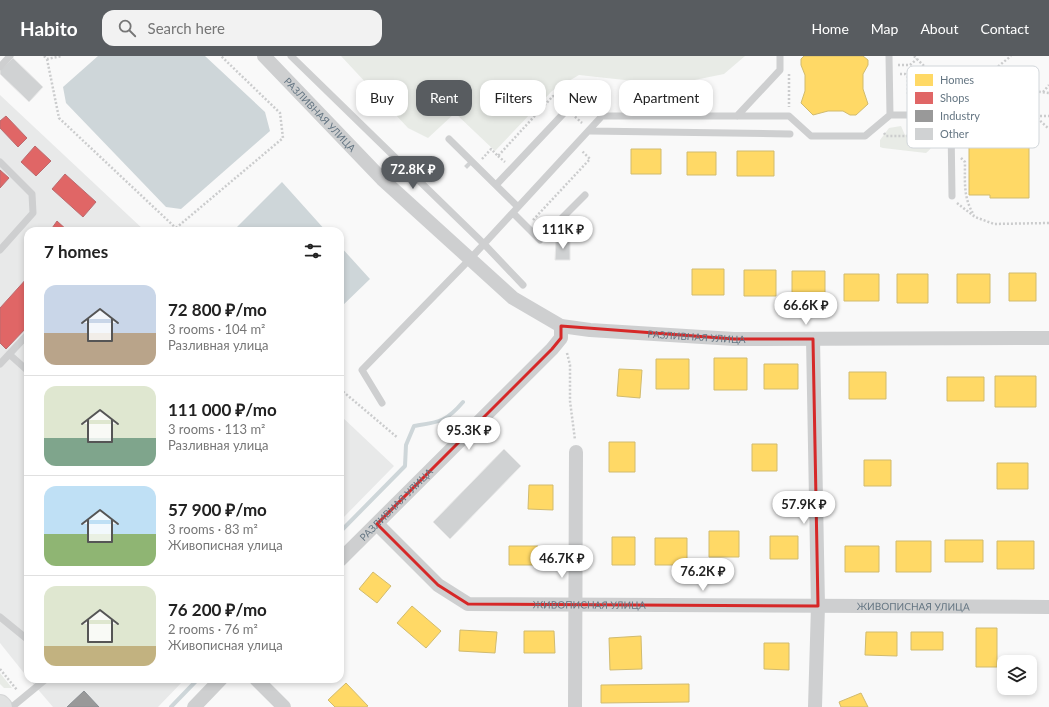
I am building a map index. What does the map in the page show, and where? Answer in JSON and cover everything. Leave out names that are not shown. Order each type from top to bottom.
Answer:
[{"type":"street","name":"РАЗЛИВНАЯ УЛИЦА","points":[[264,56],[382,179],[513,298],[561,332],[590,330],[734,339],[1049,338]]},
{"type":"street","name":"РАЗЛИВНАЯ УЛИЦА","points":[[344,556],[552,349],[561,332]]},
{"type":"street","points":[[813,339],[818,606],[815,707]]},
{"type":"street","points":[[575,707],[576,452]]},
{"type":"street","name":"ЖИВОПИСНАЯ УЛИЦА","points":[[377,524],[438,585],[468,604],[1049,607]]},
{"type":"street","points":[[194,707],[217,683]]},
{"type":"street","points":[[260,683],[284,707]]},
{"type":"lane","points":[[0,67],[10,56]]},
{"type":"lane","points":[[291,56],[484,244],[523,285]]},
{"type":"lane","points":[[737,116],[780,70],[780,56]]},
{"type":"lane","points":[[889,56],[890,115]]},
{"type":"lane","points":[[382,403],[362,370],[470,259],[590,131],[602,116],[789,116],[811,136],[865,136],[890,115],[907,115]]},
{"type":"lane","points":[[496,185],[561,116]]},
{"type":"lane","points":[[590,131],[790,134]]},
{"type":"lane","points":[[450,138],[496,185],[527,226],[540,240],[585,194]]},
{"type":"lane","points":[[952,148],[952,196]]},
{"type":"lane","points":[[0,162],[32,194],[33,213],[0,250]]},
{"type":"lane","points":[[0,364],[24,338]]},
{"type":"lane","points":[[9,354],[24,367]]},
{"type":"lane","points":[[0,617],[24,637]]},
{"type":"lane","points":[[12,707],[41,683]]},
{"type":"path","points":[[44,56],[47,59],[59,118],[175,227]]},
{"type":"path","points":[[47,59],[62,56]]},
{"type":"path","points":[[177,227],[283,138],[280,113],[221,56]]},
{"type":"path","points":[[999,66],[1011,56]]},
{"type":"path","points":[[895,65],[910,65],[915,57],[925,66]]},
{"type":"path","points":[[789,71],[789,108]]},
{"type":"path","points":[[1043,93],[1049,85]]},
{"type":"path","points":[[1039,92],[1049,93]]},
{"type":"path","points":[[476,165],[491,149],[498,156],[553,96],[554,97]]},
{"type":"path","points":[[571,116],[584,125]]},
{"type":"path","points":[[1039,120],[1049,129]]},
{"type":"path","points":[[877,126],[886,136],[907,136]]},
{"type":"path","points":[[527,226],[590,159],[576,146]]},
{"type":"path","points":[[965,162],[965,193],[969,207],[975,217]]},
{"type":"path","points":[[952,196],[975,217],[994,224],[1049,223]]},
{"type":"path","points":[[561,332],[570,365],[570,401],[576,452]]},
{"type":"path","points":[[344,392],[398,438]]},
{"type":"path","points":[[0,669],[23,698]]},
{"type":"highlighted area","points":[[561,326],[734,339],[813,339],[818,606],[468,604],[438,585],[377,524],[552,349],[561,338]]},
{"type":"shaded area","points":[[98,56],[205,56],[265,112],[270,131],[181,209],[166,207],[66,103],[63,87]]},
{"type":"shaded area","points":[[341,56],[745,56],[724,74],[695,80],[624,80],[579,75],[571,80],[554,80],[554,90],[546,97],[546,80],[480,80],[480,116],[528,116],[495,151],[458,116],[472,116],[472,80],[416,80],[416,116],[452,116],[428,138],[408,128],[397,116],[408,116],[408,80],[363,80]]},
{"type":"shaded area","points":[[0,95],[141,227],[24,227],[24,673],[0,643]]},
{"type":"shaded area","points":[[901,126],[905,135],[907,134],[907,148],[931,148],[926,153],[880,147],[880,140],[889,128]]},
{"type":"shaded area","points":[[282,182],[322,227],[237,227]]},
{"type":"shaded area","points":[[344,250],[370,279],[344,304]]},
{"type":"shaded area","points":[[344,419],[394,466],[344,517]]},
{"type":"shaded area","points":[[0,673],[12,688],[4,688],[0,684]]},
{"type":"shaded area","points":[[32,683],[181,683],[158,707],[53,707]]},
{"type":"building: Homes","points":[[804,56],[863,56],[868,60],[868,65],[863,74],[863,89],[868,104],[856,115],[850,115],[843,111],[828,111],[813,115],[801,103],[805,91],[805,75],[801,65],[801,59]]},
{"type":"building: Homes","points":[[969,148],[1029,148],[1029,198],[990,198],[990,195],[969,195]]},
{"type":"building: Homes","points":[[631,149],[661,149],[661,174],[631,174]]},
{"type":"building: Homes","points":[[737,151],[774,151],[774,176],[737,176]]},
{"type":"building: Homes","points":[[687,152],[716,152],[716,175],[687,175]]},
{"type":"building: Homes","points":[[692,269],[724,269],[724,295],[692,295]]},
{"type":"building: Homes","points":[[744,270],[776,270],[776,296],[744,296]]},
{"type":"building: Homes","points":[[792,271],[825,271],[825,297],[792,297]]},
{"type":"building: Homes","points":[[1009,273],[1036,273],[1036,301],[1009,301]]},
{"type":"building: Homes","points":[[844,274],[879,274],[879,301],[844,301]]},
{"type":"building: Homes","points":[[897,274],[928,274],[928,303],[897,303]]},
{"type":"building: Homes","points":[[957,274],[990,274],[990,303],[957,303]]},
{"type":"building: Homes","points":[[714,358],[747,358],[747,390],[714,390]]},
{"type":"building: Homes","points":[[656,359],[689,359],[689,389],[656,389]]},
{"type":"building: Homes","points":[[764,364],[798,364],[798,389],[764,389]]},
{"type":"building: Homes","points":[[619,369],[642,370],[640,398],[617,396]]},
{"type":"building: Homes","points":[[849,372],[886,372],[886,399],[849,399]]},
{"type":"building: Homes","points":[[995,376],[1036,376],[1036,407],[995,407]]},
{"type":"building: Homes","points":[[947,377],[984,377],[984,401],[947,401]]},
{"type":"building: Homes","points":[[609,442],[635,442],[635,472],[609,472]]},
{"type":"building: Homes","points":[[752,444],[777,444],[777,471],[752,471]]},
{"type":"building: Homes","points":[[864,460],[891,460],[891,486],[864,486]]},
{"type":"building: Homes","points":[[997,463],[1028,463],[1028,489],[997,489]]},
{"type":"building: Homes","points":[[529,485],[553,485],[553,510],[528,509]]},
{"type":"building: Homes","points":[[709,531],[739,531],[739,557],[709,557]]},
{"type":"building: Homes","points":[[770,536],[798,536],[798,559],[770,559]]},
{"type":"building: Homes","points":[[612,537],[635,537],[635,565],[612,565]]},
{"type":"building: Homes","points":[[655,538],[687,538],[687,565],[655,565]]},
{"type":"building: Homes","points":[[945,540],[983,540],[983,562],[945,562]]},
{"type":"building: Homes","points":[[896,541],[931,541],[931,572],[896,572]]},
{"type":"building: Homes","points":[[997,541],[1034,541],[1034,569],[997,569]]},
{"type":"building: Homes","points":[[509,546],[538,546],[538,565],[509,565]]},
{"type":"building: Homes","points":[[845,546],[879,546],[879,572],[845,572]]},
{"type":"building: Homes","points":[[373,572],[391,586],[377,603],[359,589]]},
{"type":"building: Homes","points":[[412,606],[441,631],[426,648],[397,623]]},
{"type":"building: Homes","points":[[976,628],[997,628],[997,667],[976,667]]},
{"type":"building: Homes","points":[[460,630],[497,632],[495,653],[459,651]]},
{"type":"building: Homes","points":[[524,631],[554,631],[555,653],[524,653]]},
{"type":"building: Homes","points":[[866,632],[897,632],[897,656],[865,655]]},
{"type":"building: Homes","points":[[911,632],[943,632],[943,650],[911,650]]},
{"type":"building: Homes","points":[[641,636],[642,669],[610,670],[609,638]]},
{"type":"building: Homes","points":[[764,643],[789,643],[789,670],[764,669]]},
{"type":"building: Homes","points":[[346,683],[368,706],[335,707],[328,700]]},
{"type":"building: Homes","points":[[689,684],[689,702],[601,703],[601,685]]},
{"type":"building: Homes","points":[[861,693],[868,707],[841,707],[839,702]]},
{"type":"building: Shops","points":[[6,116],[27,138],[18,147],[0,128],[0,121]]},
{"type":"building: Shops","points":[[35,146],[51,161],[36,176],[21,162]]},
{"type":"building: Shops","points":[[0,170],[9,178],[0,188]]},
{"type":"building: Shops","points":[[65,174],[96,202],[83,217],[52,189]]},
{"type":"building: Shops","points":[[57,221],[64,227],[53,227]]},
{"type":"building: Shops","points":[[24,281],[24,330],[6,349],[0,343],[0,308]]},
{"type":"building: Industry","points":[[84,691],[99,707],[67,707]]},
{"type":"building: Other","points":[[13,58],[43,87],[29,102],[0,74],[0,71]]},
{"type":"building: Other","points":[[469,161],[472,164],[467,169],[464,166]]},
{"type":"building: Other","points":[[556,240],[570,241],[570,260],[555,260]]},
{"type":"building: Other","points":[[504,449],[521,466],[450,539],[433,522]]},
{"type":"waterway","points":[[344,528],[405,466],[406,445],[414,426],[442,420],[452,414],[463,402]]},
{"type":"waterway","points":[[171,707],[194,683]]}]
